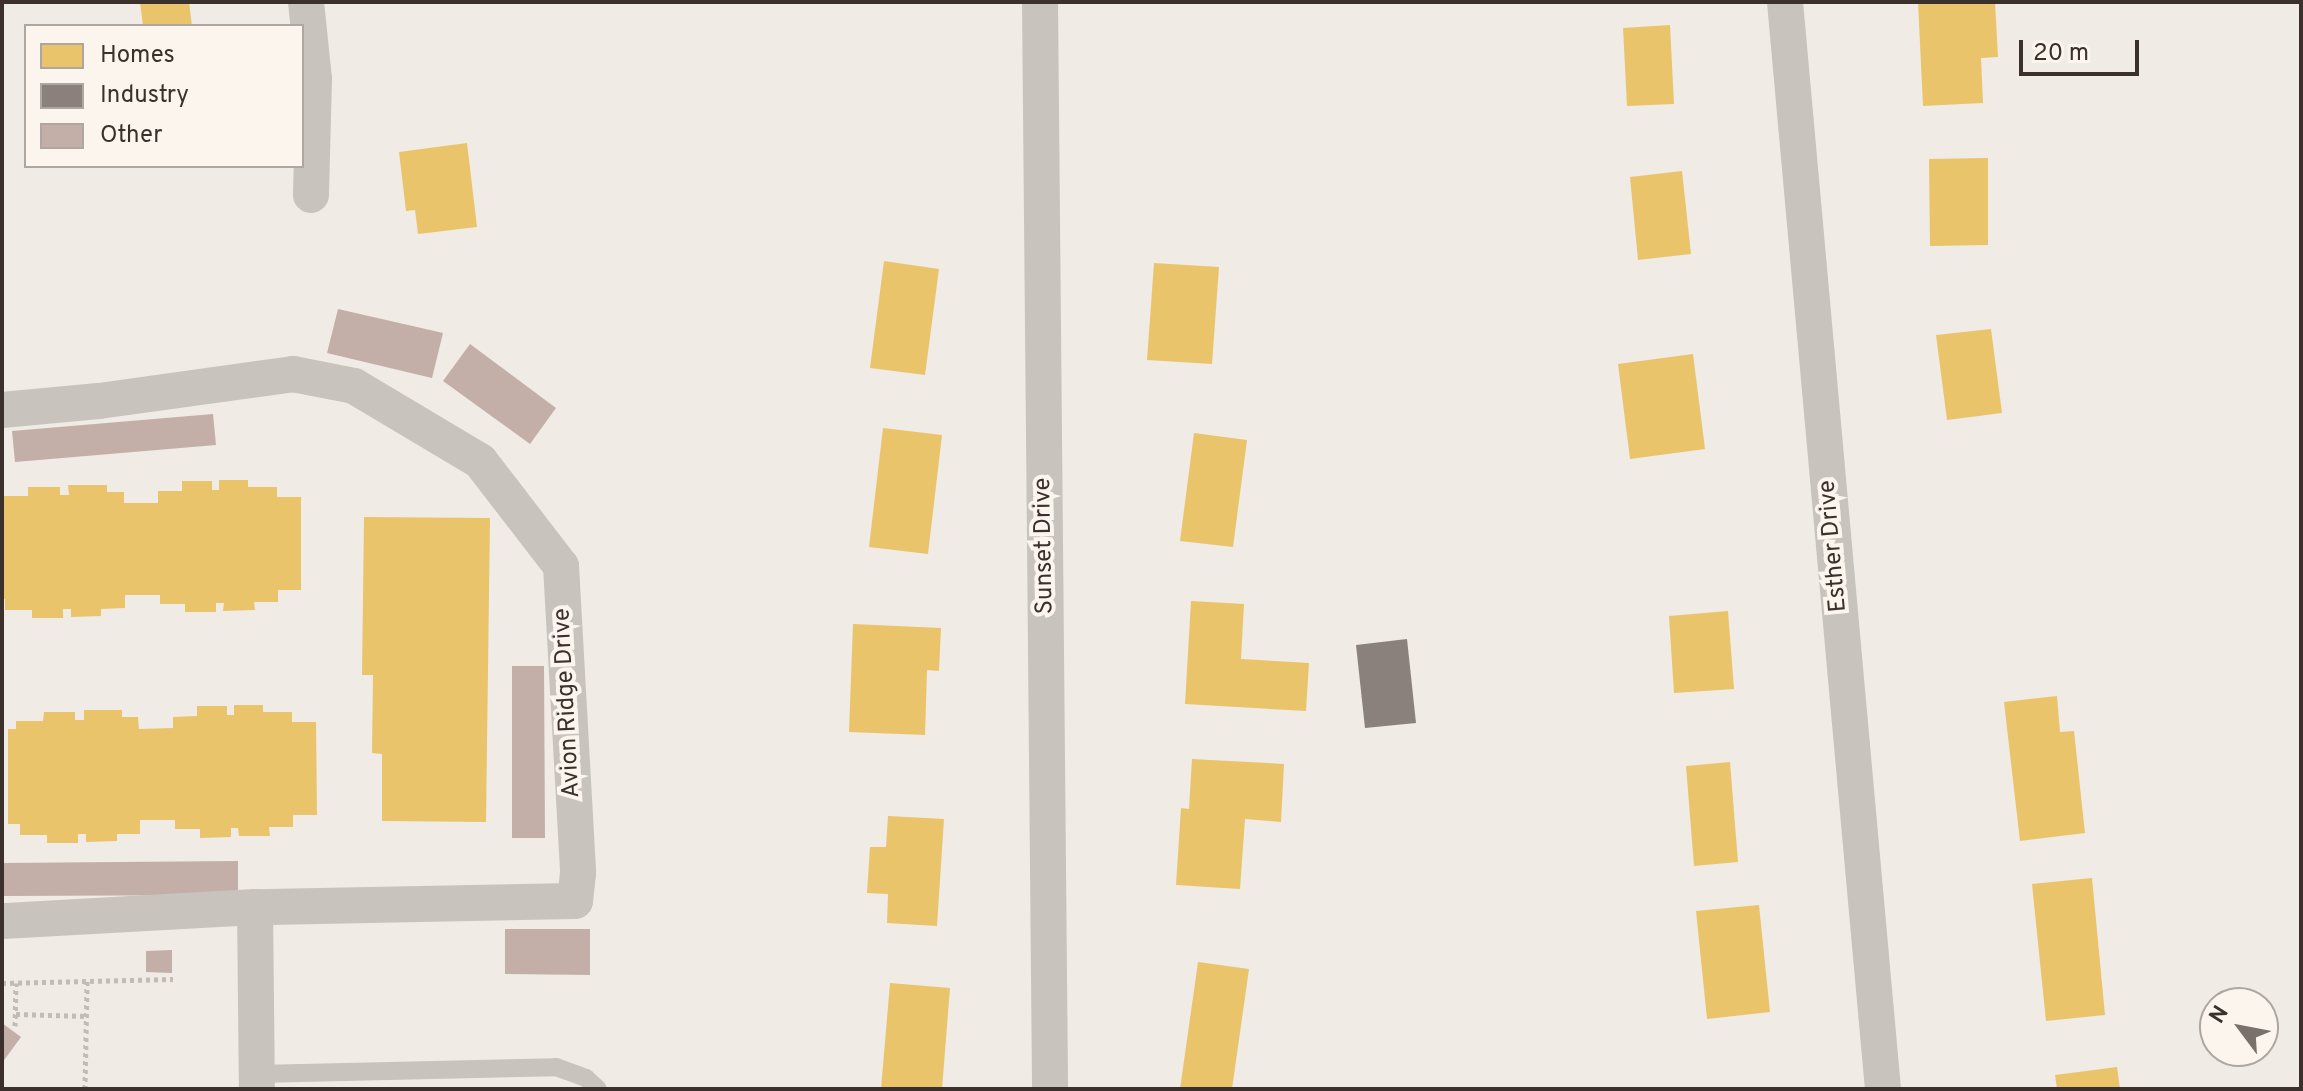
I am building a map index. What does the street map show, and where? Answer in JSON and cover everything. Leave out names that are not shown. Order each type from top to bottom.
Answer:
[{"type":"street","points":[[306,2],[314,79],[311,195]]},
{"type":"street","name":"Sunset Drive","points":[[1040,2],[1050,1089]]},
{"type":"street","name":"Esther Drive","points":[[1785,2],[1883,1089]]},
{"type":"street","name":"Avion Ridge Drive","points":[[2,410],[99,401],[293,374],[354,386],[480,461],[561,566],[578,873],[575,901],[255,907],[2,921]]},
{"type":"street","points":[[255,907],[257,1081]]},
{"type":"lane","points":[[257,1081],[348,1080],[556,1067],[586,1078],[598,1089]]},
{"type":"path","points":[[2,983],[173,979]]},
{"type":"path","points":[[85,1089],[87,981]]},
{"type":"path","points":[[15,1026],[16,983]]},
{"type":"path","points":[[16,1014],[86,1016]]},
{"type":"building: Homes","points":[[140,2],[189,2],[192,24],[143,24]]},
{"type":"building: Homes","points":[[1918,2],[1995,2],[1998,57],[1981,58],[1983,103],[1923,106]]},
{"type":"building: Homes","points":[[1670,25],[1674,104],[1627,106],[1623,28]]},
{"type":"building: Homes","points":[[467,143],[477,227],[418,234],[415,210],[406,211],[399,152]]},
{"type":"building: Homes","points":[[1988,158],[1988,245],[1930,246],[1929,159]]},
{"type":"building: Homes","points":[[1682,171],[1691,254],[1638,260],[1630,177]]},
{"type":"building: Homes","points":[[884,261],[939,269],[925,375],[870,368]]},
{"type":"building: Homes","points":[[1154,263],[1219,267],[1212,364],[1147,360]]},
{"type":"building: Homes","points":[[1991,329],[2002,413],[1947,420],[1936,335]]},
{"type":"building: Homes","points":[[1693,354],[1705,449],[1630,459],[1618,364]]},
{"type":"building: Homes","points":[[883,428],[942,435],[928,554],[869,547]]},
{"type":"building: Homes","points":[[1194,433],[1247,440],[1233,547],[1180,541]]},
{"type":"building: Homes","points":[[219,480],[248,480],[248,487],[277,487],[277,497],[301,497],[301,590],[278,590],[278,602],[254,602],[255,610],[223,611],[224,603],[216,603],[216,612],[185,612],[185,604],[160,604],[160,595],[125,595],[125,608],[101,609],[101,616],[71,617],[71,609],[63,609],[63,618],[32,618],[32,610],[5,610],[5,599],[2,599],[2,496],[28,496],[28,487],[60,487],[60,495],[69,495],[68,485],[107,485],[107,492],[124,492],[124,503],[158,503],[158,491],[182,491],[182,481],[212,481],[212,490],[219,490]]},
{"type":"building: Homes","points":[[364,517],[490,518],[486,822],[382,821],[382,754],[372,753],[373,675],[362,675]]},
{"type":"building: Homes","points":[[1191,601],[1244,604],[1241,659],[1309,663],[1306,711],[1185,704]]},
{"type":"building: Homes","points":[[1728,611],[1734,689],[1674,693],[1669,616]]},
{"type":"building: Homes","points":[[853,624],[941,628],[939,671],[927,670],[925,735],[849,732]]},
{"type":"building: Homes","points":[[2057,696],[2060,732],[2074,731],[2085,833],[2020,841],[2004,702]]},
{"type":"building: Homes","points":[[234,705],[263,705],[263,712],[292,712],[292,722],[316,722],[317,815],[293,815],[293,827],[269,827],[270,836],[239,836],[238,828],[231,828],[231,837],[200,838],[200,829],[175,829],[175,820],[140,820],[140,834],[117,834],[117,841],[86,842],[86,834],[78,834],[78,843],[47,843],[47,835],[20,835],[20,824],[8,824],[8,729],[16,729],[16,721],[43,721],[44,712],[75,712],[75,720],[84,720],[84,710],[122,710],[122,717],[138,717],[139,729],[173,728],[173,717],[197,716],[197,706],[227,706],[227,715],[234,715]]},
{"type":"building: Homes","points":[[1192,759],[1284,764],[1281,822],[1245,819],[1240,889],[1176,885],[1181,808],[1189,809]]},
{"type":"building: Homes","points":[[1730,762],[1738,862],[1694,866],[1686,766]]},
{"type":"building: Homes","points":[[888,816],[944,819],[937,926],[887,923],[888,894],[867,893],[870,847],[886,847]]},
{"type":"building: Homes","points":[[2092,878],[2105,1015],[2046,1021],[2032,884]]},
{"type":"building: Homes","points":[[1759,905],[1770,1012],[1707,1019],[1696,911]]},
{"type":"building: Homes","points":[[1198,962],[1249,969],[1232,1089],[1180,1089]]},
{"type":"building: Homes","points":[[890,983],[950,988],[942,1089],[881,1089]]},
{"type":"building: Homes","points":[[2117,1067],[2120,1089],[2057,1089],[2055,1075]]},
{"type":"building: Industry","points":[[1407,639],[1416,723],[1365,728],[1356,645]]},
{"type":"building: Other","points":[[338,309],[443,333],[432,378],[327,353]]},
{"type":"building: Other","points":[[470,344],[556,408],[530,444],[443,381]]},
{"type":"building: Other","points":[[213,414],[216,445],[15,462],[12,431]]},
{"type":"building: Other","points":[[512,666],[544,666],[545,838],[512,838]]},
{"type":"building: Other","points":[[238,861],[238,895],[2,896],[2,863]]},
{"type":"building: Other","points":[[505,929],[590,929],[590,975],[505,974]]},
{"type":"building: Other","points":[[172,950],[172,973],[146,972],[146,951]]},
{"type":"building: Other","points":[[2,1023],[21,1037],[2,1063]]}]
